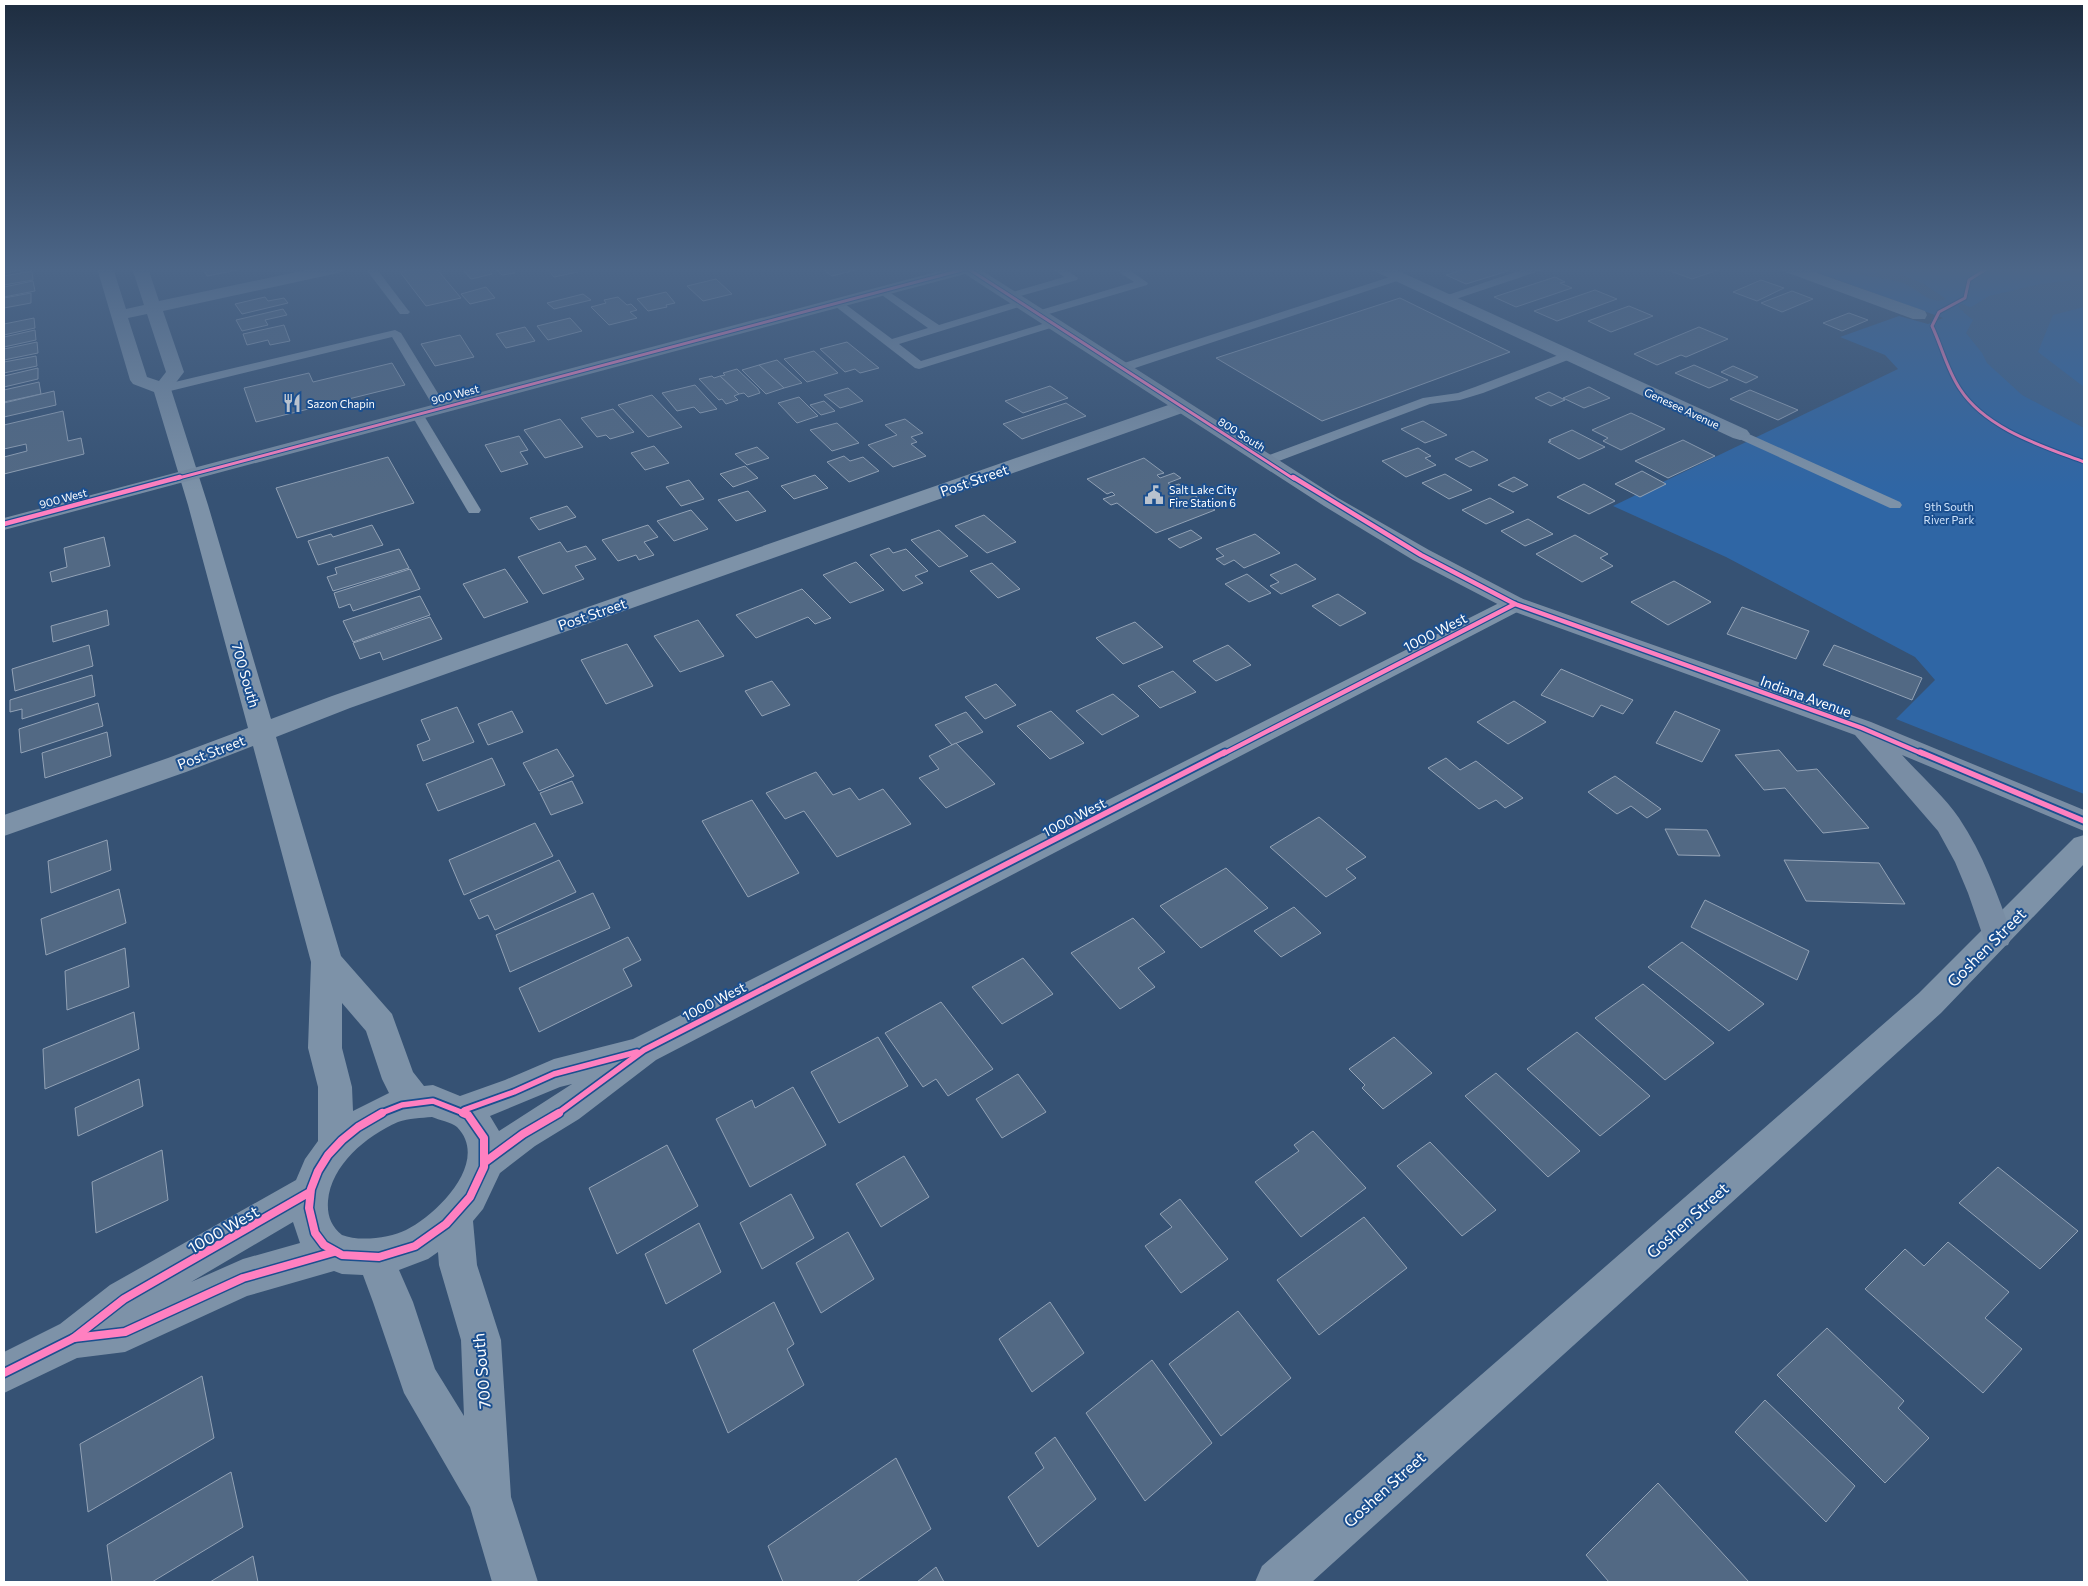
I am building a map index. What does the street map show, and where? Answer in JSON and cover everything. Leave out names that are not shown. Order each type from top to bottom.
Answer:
[{"type":"street","points":[[127,342],[138,380],[162,389],[175,372],[165,342]]},
{"type":"street","name":"900 West","points":[[4,524],[690,342]]},
{"type":"street","name":"800 South","points":[[1081,342],[1266,461],[1421,555],[1515,604]]},
{"type":"street","name":"Genesee Avenue","points":[[1540,342],[1740,434]]},
{"type":"street","name":"700 South","points":[[162,389],[198,505],[327,962],[324,1048],[334,1087],[336,1146]]},
{"type":"street","name":"Post Street","points":[[4,826],[177,765],[262,732],[1181,407]]},
{"type":"street","name":"Indiana Avenue","points":[[1515,604],[1862,728],[2084,821]]},
{"type":"street","name":"1000 West","points":[[486,1162],[523,1134],[567,1108],[644,1050],[1515,604]]},
{"type":"street","points":[[1862,728],[1948,824],[1976,876],[1998,936]]},
{"type":"street","name":"Goshen Street","points":[[1278,1582],[1930,1003],[1998,936],[2084,846]]},
{"type":"street","name":"700 South","points":[[327,962],[380,1024],[399,1079],[415,1102]]},
{"type":"street","name":"1000 West","points":[[464,1110],[514,1092],[554,1074],[644,1050]]},
{"type":"street","points":[[433,1101],[450,1104],[464,1110],[478,1123],[485,1140],[486,1162],[480,1181],[469,1200],[454,1218],[424,1241],[403,1252],[375,1259],[353,1258],[334,1252],[317,1237],[309,1217],[310,1192],[316,1176],[336,1146],[353,1130],[373,1117],[394,1107],[415,1102],[433,1101]]},
{"type":"street","name":"1000 West","points":[[4,1374],[74,1338],[124,1299],[310,1192]]},
{"type":"street","name":"700 South","points":[[454,1218],[458,1264],[481,1340],[489,1497]]},
{"type":"street","name":"1000 West","points":[[74,1338],[125,1332],[243,1278],[334,1252]]},
{"type":"street","name":"700 South","points":[[375,1259],[393,1302],[418,1379],[489,1497],[515,1582]]},
{"type":"lane","points":[[162,389],[357,342]]},
{"type":"lane","points":[[401,342],[441,408]]},
{"type":"lane","points":[[890,343],[919,365],[982,342]]},
{"type":"lane","points":[[1122,368],[1201,342]]},
{"type":"lane","points":[[1266,461],[1427,401],[1460,396],[1479,390],[1568,355]]},
{"type":"lane","points":[[417,414],[474,510]]},
{"type":"lane","points":[[1740,434],[1895,505]]},
{"type":"green space","name":"9th South River Park","points":[[1853,342],[2084,342],[2084,794],[1896,719],[1935,680],[1915,657],[1726,557],[1613,506],[1898,369],[1885,355]]},
{"type":"shaded area","points":[[1973,342],[2042,342],[2038,352],[2084,387],[2084,428],[2022,395],[1987,363]]},
{"type":"building","points":[[4,342],[27,342],[4,347]]},
{"type":"building","points":[[37,342],[38,353],[4,360],[4,349]]},
{"type":"building","points":[[246,342],[260,342],[247,345]]},
{"type":"building","points":[[269,342],[285,342],[270,345]]},
{"type":"building","points":[[430,342],[464,342],[474,357],[435,366],[421,344]]},
{"type":"building","points":[[502,342],[531,342],[506,348]]},
{"type":"building","points":[[847,342],[879,368],[860,373],[855,369],[845,372],[820,349]]},
{"type":"building","points":[[1265,342],[1490,342],[1510,352],[1322,421],[1216,358]]},
{"type":"building","points":[[1663,342],[1721,342],[1686,357],[1681,355],[1657,365],[1634,354]]},
{"type":"building","points":[[814,351],[838,373],[807,382],[784,359]]},
{"type":"building","points":[[36,356],[37,366],[4,373],[4,362]]},
{"type":"building","points":[[777,360],[802,383],[784,388],[759,365]]},
{"type":"building","points":[[392,363],[405,385],[256,422],[244,388],[309,373],[313,382]]},
{"type":"building","points":[[759,365],[784,388],[766,394],[742,370]]},
{"type":"building","points":[[1694,365],[1728,380],[1709,388],[1675,373]]},
{"type":"building","points":[[1733,366],[1758,377],[1746,383],[1721,372]]},
{"type":"building","points":[[38,368],[38,379],[4,387],[4,376]]},
{"type":"building","points":[[737,369],[760,393],[748,397],[744,393],[739,394],[720,376],[725,375],[723,373]]},
{"type":"building","points":[[712,376],[714,378],[720,376],[739,394],[734,396],[738,400],[726,404],[722,399],[719,400],[699,379]]},
{"type":"building","points":[[39,382],[41,394],[4,402],[4,390]]},
{"type":"building","points":[[695,385],[717,409],[700,413],[694,407],[677,411],[662,393]]},
{"type":"building","points":[[1050,386],[1068,398],[1023,413],[1005,401]]},
{"type":"building","points":[[1589,387],[1610,398],[1584,408],[1563,398]]},
{"type":"building","points":[[848,388],[863,401],[840,408],[824,395]]},
{"type":"building","points":[[1750,390],[1798,410],[1778,420],[1730,399]]},
{"type":"building","points":[[54,391],[56,405],[4,417],[4,403]]},
{"type":"building","points":[[1549,392],[1565,400],[1551,406],[1535,398]]},
{"type":"building","points":[[652,395],[682,427],[648,437],[618,405]]},
{"type":"building","points":[[799,397],[818,416],[797,423],[778,403]]},
{"type":"building","points":[[824,401],[835,411],[821,415],[810,405]]},
{"type":"building","points":[[1066,403],[1086,416],[1022,439],[1003,424]]},
{"type":"building","points":[[613,409],[634,432],[610,439],[606,435],[597,437],[581,418]]},
{"type":"building","points":[[63,411],[68,441],[81,438],[84,454],[4,474],[4,457],[27,451],[26,444],[4,449],[4,425]]},
{"type":"building","points":[[1631,413],[1665,429],[1621,450],[1603,441],[1608,438],[1592,430]]},
{"type":"building","points":[[560,419],[583,447],[545,458],[524,430]]},
{"type":"building","points":[[905,419],[923,433],[911,437],[917,442],[911,444],[926,456],[893,467],[868,445],[897,435],[885,425]]},
{"type":"building","points":[[1423,421],[1447,435],[1425,443],[1401,429]]},
{"type":"building","points":[[837,423],[859,443],[832,451],[810,430]]},
{"type":"building","points":[[1572,430],[1605,447],[1579,459],[1548,442]]},
{"type":"building","points":[[519,436],[528,450],[520,452],[528,464],[501,472],[485,445]]},
{"type":"building","points":[[1683,440],[1715,456],[1668,478],[1635,461]]},
{"type":"building","points":[[654,446],[669,463],[645,470],[631,453]]},
{"type":"building","points":[[757,447],[769,458],[747,465],[735,454]]},
{"type":"building","points":[[1418,448],[1431,456],[1425,458],[1436,465],[1406,477],[1382,461]]},
{"type":"building","points":[[1473,451],[1488,460],[1470,467],[1455,459]]},
{"type":"building","points":[[844,456],[850,461],[863,457],[879,471],[849,482],[827,462]]},
{"type":"building","points":[[388,457],[414,503],[297,538],[276,488]]},
{"type":"building","name":"Salt Lake City Fire Station 6","points":[[1144,458],[1164,473],[1157,475],[1160,478],[1174,473],[1181,478],[1168,483],[1172,486],[1179,484],[1215,510],[1156,533],[1117,503],[1111,505],[1103,499],[1115,495],[1112,492],[1107,494],[1087,479]]},
{"type":"building","points":[[745,466],[758,478],[733,487],[720,474]]},
{"type":"building","points":[[1642,471],[1666,484],[1640,497],[1615,484]]},
{"type":"building","points":[[1445,474],[1472,490],[1449,499],[1422,483]]},
{"type":"building","points":[[815,475],[828,488],[794,499],[781,486]]},
{"type":"building","points":[[1514,477],[1528,485],[1513,492],[1498,485]]},
{"type":"building","points":[[689,480],[704,499],[681,506],[666,487]]},
{"type":"building","points":[[1584,484],[1615,501],[1589,514],[1557,497]]},
{"type":"building","points":[[748,491],[766,511],[736,521],[718,500]]},
{"type":"building","points":[[1490,498],[1514,512],[1486,524],[1462,510]]},
{"type":"building","points":[[567,506],[576,517],[539,530],[530,518]]},
{"type":"building","points":[[691,510],[708,529],[674,541],[657,521]]},
{"type":"building","points":[[984,515],[1016,542],[987,553],[955,526]]},
{"type":"building","points":[[1528,519],[1553,534],[1525,546],[1501,531]]},
{"type":"building","points":[[372,525],[383,545],[318,565],[308,541],[331,534],[333,537]]},
{"type":"building","points":[[648,525],[658,537],[644,542],[654,555],[639,560],[636,555],[618,561],[602,540]]},
{"type":"building","points":[[939,530],[968,556],[939,567],[911,540]]},
{"type":"building","points":[[1191,530],[1202,538],[1180,548],[1168,539]]},
{"type":"building","points":[[1255,534],[1280,553],[1244,568],[1234,560],[1224,565],[1216,559],[1224,556],[1216,549]]},
{"type":"building","points":[[1575,535],[1608,554],[1600,558],[1613,566],[1582,582],[1536,554]]},
{"type":"building","points":[[104,537],[110,566],[52,582],[50,572],[67,567],[64,548]]},
{"type":"building","points":[[560,542],[567,552],[586,546],[596,559],[575,566],[584,579],[543,594],[518,557]]},
{"type":"building","points":[[889,548],[893,553],[906,549],[928,571],[915,576],[923,583],[903,591],[870,555]]},
{"type":"building","points":[[399,549],[409,568],[333,591],[327,577],[337,574],[335,568]]},
{"type":"building","points":[[856,562],[884,590],[850,603],[823,575]]},
{"type":"building","points":[[992,563],[1020,589],[998,598],[970,571]]},
{"type":"building","points":[[1296,564],[1316,579],[1281,594],[1270,586],[1279,582],[1270,575]]},
{"type":"building","points":[[410,569],[420,589],[353,611],[350,604],[339,608],[334,593]]},
{"type":"building","points":[[505,569],[528,602],[484,618],[463,584]]},
{"type":"building","points":[[1247,574],[1271,593],[1249,602],[1225,584]]},
{"type":"building","points":[[1674,581],[1711,602],[1668,625],[1631,602]]},
{"type":"building","points":[[802,589],[831,618],[815,624],[808,617],[756,638],[736,615]]},
{"type":"building","points":[[1338,594],[1366,613],[1340,626],[1312,606]]},
{"type":"building","points":[[420,596],[430,615],[353,642],[343,621]]},
{"type":"building","points":[[1742,607],[1809,631],[1796,659],[1727,634]]},
{"type":"building","points":[[107,610],[109,625],[53,642],[51,626]]},
{"type":"building","points":[[430,617],[442,639],[383,660],[380,652],[360,659],[353,643]]},
{"type":"building","points":[[698,620],[724,656],[680,672],[654,636]]},
{"type":"building","points":[[1135,622],[1163,647],[1123,664],[1096,638]]},
{"type":"building","points":[[627,644],[653,686],[606,704],[581,660]]},
{"type":"building","points":[[89,645],[93,666],[15,691],[12,669]]},
{"type":"building","points":[[1228,645],[1251,665],[1216,681],[1193,661]]},
{"type":"building","points":[[1834,645],[1922,678],[1912,700],[1823,665]]},
{"type":"building","points":[[1561,669],[1633,700],[1623,714],[1601,705],[1593,717],[1541,695]]},
{"type":"building","points":[[1173,671],[1196,692],[1160,708],[1138,686]]},
{"type":"building","points":[[92,675],[95,696],[22,719],[22,709],[10,712],[10,700]]},
{"type":"building","points":[[772,681],[790,705],[762,716],[745,691]]},
{"type":"building","points":[[996,684],[1016,705],[985,719],[965,697]]},
{"type":"building","points":[[1113,694],[1139,716],[1102,735],[1076,711]]},
{"type":"building","points":[[1514,701],[1546,722],[1508,744],[1477,722]]},
{"type":"building","points":[[98,703],[103,726],[21,753],[19,729]]},
{"type":"building","points":[[457,707],[474,742],[423,761],[417,745],[430,740],[421,720]]},
{"type":"building","points":[[512,711],[523,732],[488,745],[478,724]]},
{"type":"building","points":[[1051,711],[1084,743],[1050,759],[1017,726]]},
{"type":"building","points":[[1675,711],[1720,730],[1702,762],[1656,743]]},
{"type":"building","points":[[966,712],[983,732],[952,745],[935,725]]},
{"type":"building","points":[[107,732],[111,756],[45,778],[42,753]]},
{"type":"building","points":[[956,743],[995,784],[946,808],[919,778],[939,769],[929,756]]},
{"type":"building","points":[[557,749],[574,776],[539,791],[523,763]]},
{"type":"building","points":[[1779,750],[1797,771],[1817,769],[1869,828],[1823,833],[1785,788],[1764,790],[1735,755]]},
{"type":"building","points":[[492,758],[505,785],[438,811],[426,784]]},
{"type":"building","points":[[1446,758],[1460,770],[1476,761],[1523,798],[1505,808],[1496,800],[1479,809],[1428,768]]},
{"type":"building","points":[[816,772],[833,795],[850,788],[859,800],[883,789],[911,824],[837,857],[804,811],[785,819],[766,793]]},
{"type":"building","points":[[1615,776],[1661,809],[1647,818],[1631,806],[1617,814],[1588,792]]},
{"type":"building","points":[[572,781],[583,803],[551,815],[540,793]]},
{"type":"building","points":[[752,800],[799,873],[748,897],[702,821]]},
{"type":"building","points":[[1319,817],[1366,857],[1346,869],[1356,878],[1326,897],[1270,847]]},
{"type":"building","points":[[535,823],[553,856],[464,895],[449,860]]},
{"type":"building","points":[[1665,829],[1707,830],[1720,856],[1678,855]]},
{"type":"building","points":[[107,840],[111,870],[51,893],[48,861]]},
{"type":"building","points":[[559,860],[576,892],[495,930],[488,915],[479,919],[470,900]]},
{"type":"building","points":[[1784,860],[1879,863],[1905,904],[1806,901]]},
{"type":"building","points":[[1226,868],[1268,908],[1201,948],[1160,906]]},
{"type":"building","points":[[119,889],[126,923],[46,955],[41,919]]},
{"type":"building","points":[[593,893],[610,928],[510,972],[496,935]]},
{"type":"building","points":[[1705,900],[1809,951],[1797,980],[1691,927]]},
{"type":"building","points":[[1294,907],[1321,933],[1281,957],[1254,931]]},
{"type":"building","points":[[1133,918],[1165,952],[1138,968],[1155,987],[1120,1009],[1071,953]]},
{"type":"building","points":[[628,937],[641,960],[623,969],[632,986],[539,1032],[519,988]]},
{"type":"building","points":[[1682,942],[1764,1004],[1729,1031],[1648,967]]},
{"type":"building","points":[[125,948],[129,987],[67,1010],[65,971]]},
{"type":"building","points":[[1023,958],[1053,994],[1002,1024],[972,987]]},
{"type":"building","points":[[1643,984],[1714,1043],[1665,1080],[1595,1018]]},
{"type":"building","points":[[941,1002],[993,1069],[948,1096],[936,1079],[923,1087],[885,1033]]},
{"type":"building","points":[[134,1012],[139,1049],[45,1089],[43,1049]]},
{"type":"building","points":[[1577,1032],[1650,1096],[1600,1136],[1527,1069]]},
{"type":"building","points":[[878,1037],[908,1086],[839,1123],[811,1072]]},
{"type":"building","points":[[1394,1037],[1432,1073],[1383,1109],[1362,1088],[1365,1085],[1349,1069]]},
{"type":"building","points":[[1496,1073],[1580,1151],[1548,1177],[1465,1096]]},
{"type":"building","points":[[1018,1074],[1046,1112],[1002,1138],[976,1099]]},
{"type":"building","points":[[139,1079],[143,1106],[78,1136],[75,1108]]},
{"type":"building","points":[[793,1087],[826,1145],[750,1187],[716,1119],[752,1100],[755,1108]]},
{"type":"building","points":[[1313,1131],[1366,1188],[1301,1237],[1255,1182],[1299,1151],[1294,1145]]},
{"type":"building","points":[[1430,1142],[1496,1210],[1462,1236],[1397,1166]]},
{"type":"building","points":[[667,1145],[698,1206],[617,1254],[589,1188]]},
{"type":"building","points":[[162,1150],[168,1200],[96,1233],[92,1182]]},
{"type":"building","points":[[904,1156],[929,1197],[881,1227],[856,1184]]},
{"type":"building","points":[[1998,1167],[2078,1231],[2040,1269],[1959,1203]]},
{"type":"building","points":[[791,1194],[814,1238],[762,1269],[740,1223]]},
{"type":"building","points":[[1180,1199],[1228,1259],[1181,1293],[1145,1246],[1172,1227],[1160,1214]]},
{"type":"building","points":[[1364,1217],[1407,1268],[1319,1335],[1277,1280]]},
{"type":"building","points":[[699,1223],[721,1272],[666,1304],[645,1254]]},
{"type":"building","points":[[848,1232],[874,1279],[821,1313],[796,1263]]},
{"type":"building","points":[[1948,1242],[2009,1292],[1985,1318],[2022,1349],[1983,1393],[1865,1289],[1905,1249],[1924,1266]]},
{"type":"building","points":[[774,1302],[794,1344],[787,1349],[804,1385],[728,1433],[693,1350]]},
{"type":"building","points":[[1050,1302],[1084,1353],[1032,1392],[999,1339]]},
{"type":"building","points":[[1238,1311],[1291,1378],[1221,1436],[1169,1364]]},
{"type":"building","points":[[1827,1328],[1904,1401],[1898,1408],[1929,1438],[1885,1483],[1777,1375]]},
{"type":"building","points":[[1152,1360],[1212,1443],[1145,1501],[1086,1413]]},
{"type":"building","points":[[202,1376],[214,1438],[88,1512],[80,1444]]},
{"type":"building","points":[[1765,1400],[1855,1486],[1826,1522],[1735,1432]]},
{"type":"building","points":[[1055,1437],[1096,1499],[1038,1547],[1008,1497],[1044,1468],[1035,1453]]},
{"type":"building","points":[[896,1458],[931,1529],[856,1582],[783,1582],[768,1546]]},
{"type":"building","points":[[231,1472],[243,1527],[152,1582],[112,1582],[107,1545]]},
{"type":"building","points":[[1658,1483],[1749,1582],[1609,1582],[1586,1555]]},
{"type":"building","points":[[253,1556],[258,1582],[210,1582]]},
{"type":"building","points":[[936,1567],[944,1582],[917,1582]]},
{"type":"cycle path","points":[[4,524],[690,342]]},
{"type":"cycle path","points":[[1082,342],[1331,502],[1421,555],[1515,604],[1862,728],[2084,821]]},
{"type":"cycle path","points":[[1939,342],[1960,389],[1983,413],[2034,442],[2084,462]]},
{"type":"cycle path","points":[[485,1162],[523,1134],[567,1108],[644,1050],[1515,604]]},
{"type":"cycle path","points":[[464,1110],[514,1092],[554,1074],[637,1052]]},
{"type":"cycle path","points":[[433,1101],[468,1115],[484,1138],[484,1167],[470,1197],[446,1224],[415,1246],[379,1257],[342,1255],[328,1248],[315,1233],[309,1208],[311,1189],[318,1171],[328,1155],[342,1140],[375,1116],[402,1105],[433,1101]]},
{"type":"cycle path","points":[[4,1373],[74,1338],[124,1299],[310,1192]]},
{"type":"cycle path","points":[[74,1338],[125,1332],[243,1278],[334,1252]]},
{"type":"place","name":"Sazon Chapin","points":[[292,403]]},
{"type":"place","name":"Salt Lake City Fire Station 6","points":[[1154,495]]}]
